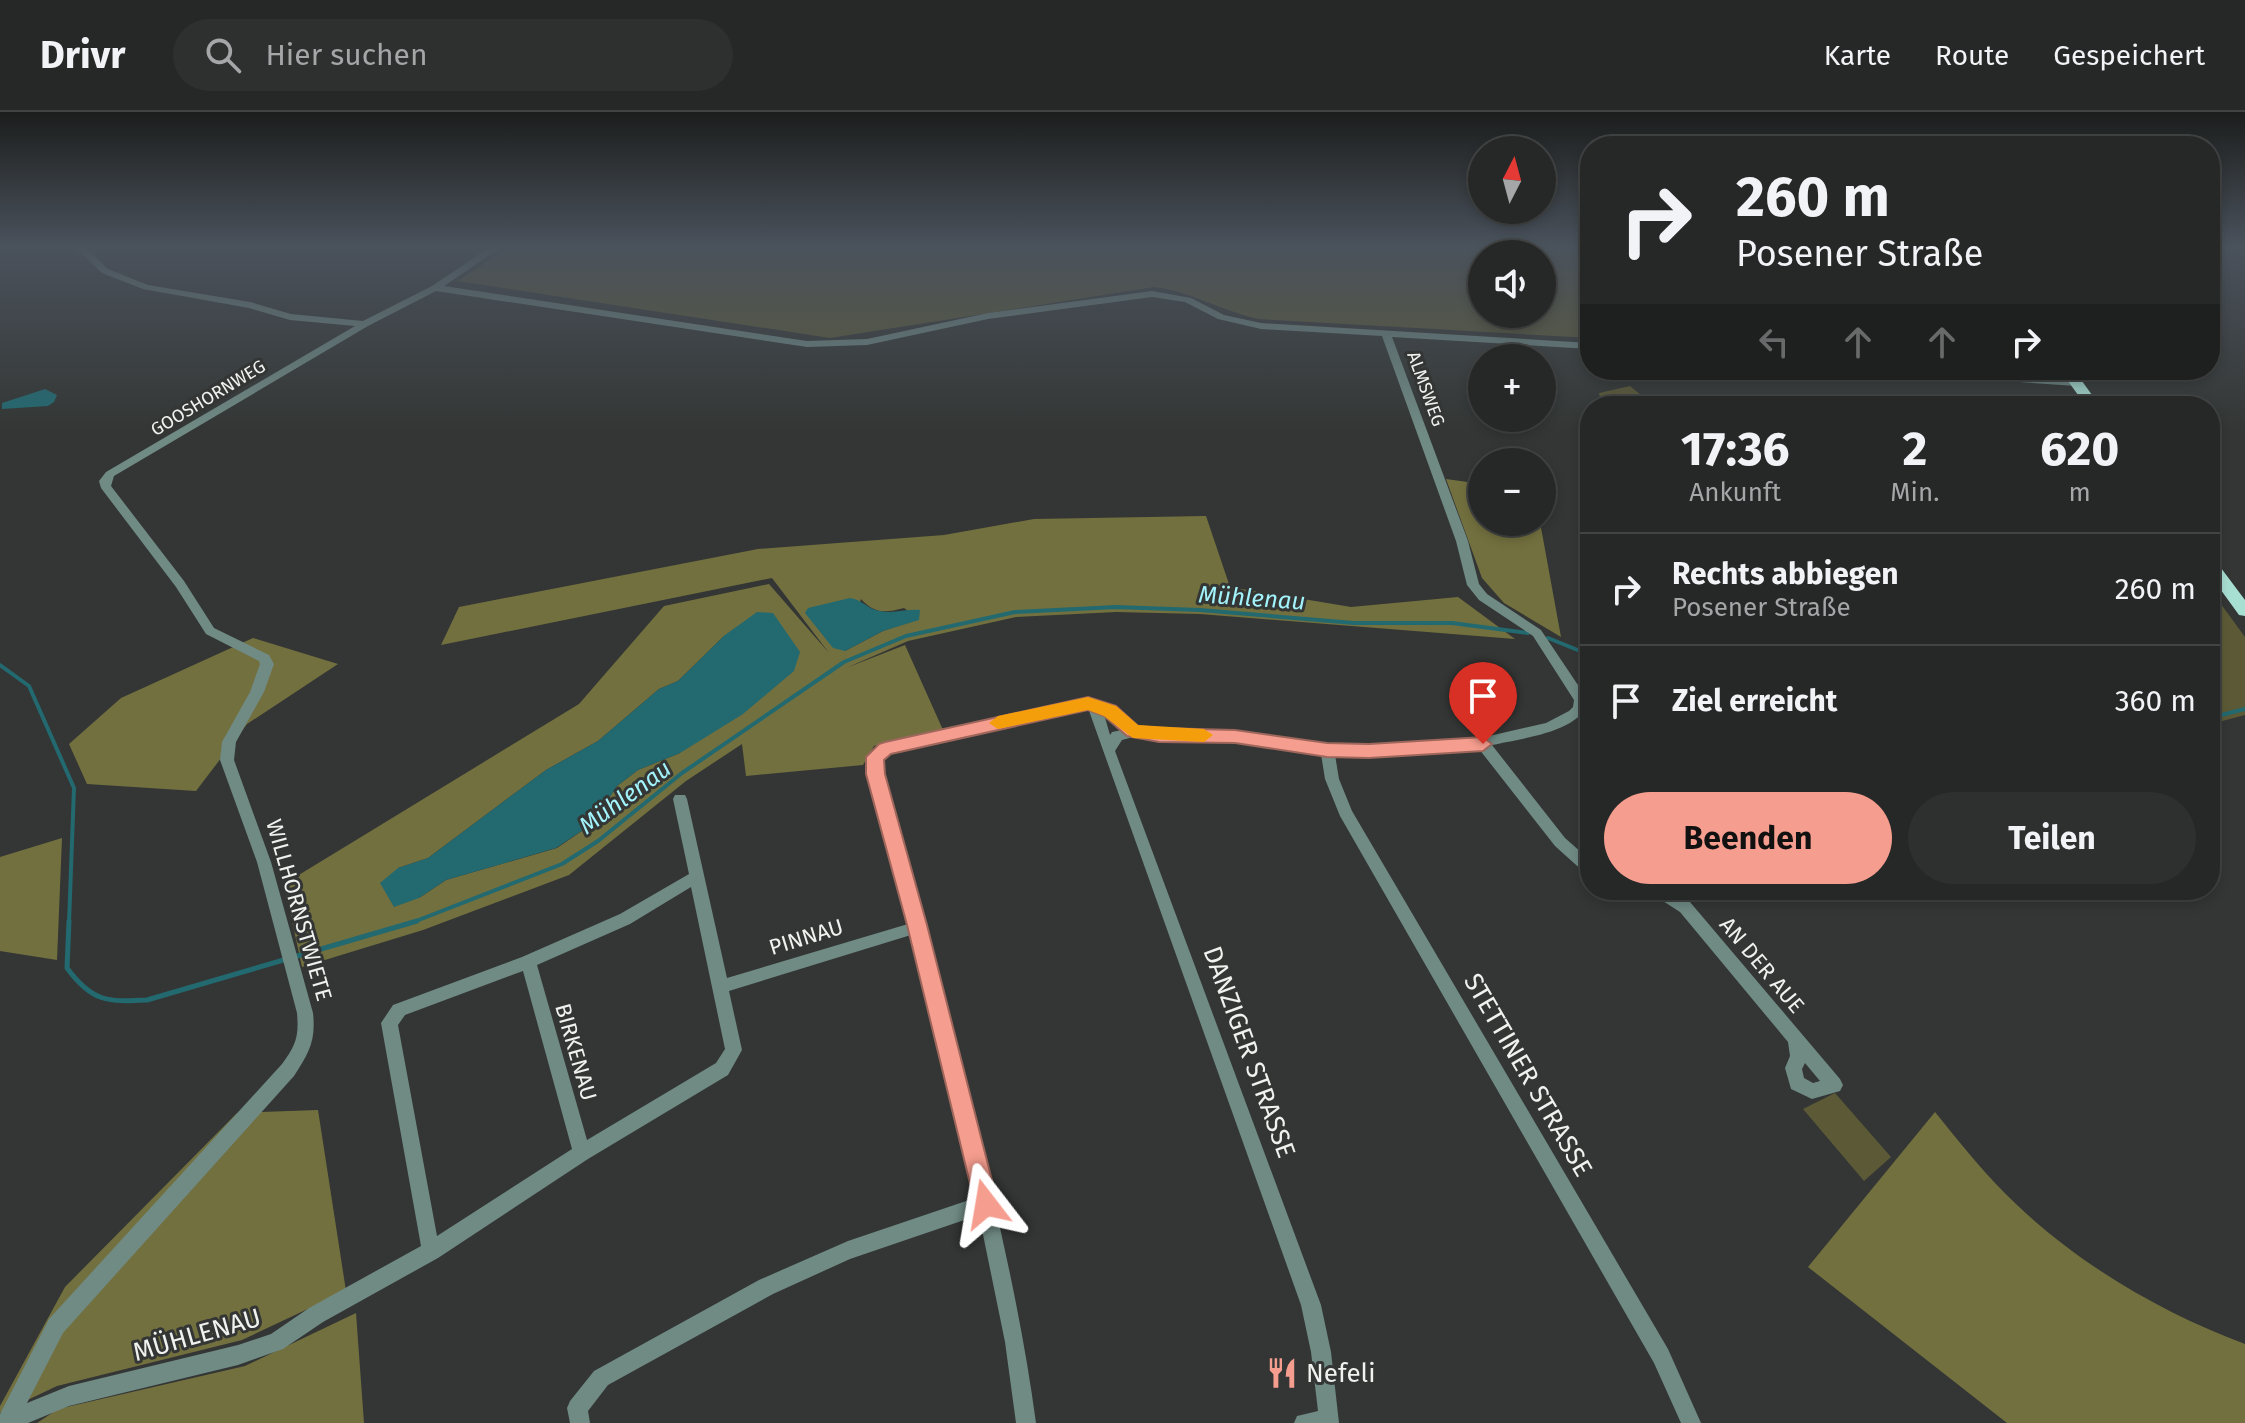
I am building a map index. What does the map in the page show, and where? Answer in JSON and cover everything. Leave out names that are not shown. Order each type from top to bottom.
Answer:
[{"type":"main road","points":[[2074,380],[2086,396]]},
{"type":"main road","points":[[2220,577],[2245,611]]},
{"type":"street","points":[[264,309],[290,317],[365,324]]},
{"type":"street","name":"GOOSHORNWEG","points":[[105,481],[110,474],[394,309]]},
{"type":"street","name":"ALMSWEG","points":[[576,309],[807,344],[867,342],[1036,309]]},
{"type":"street","name":"ALMSWEG","points":[[1208,309],[1239,323],[1386,333],[1462,541],[1473,585],[1483,597],[1537,633],[1580,698]]},
{"type":"street","points":[[1386,333],[1580,345]]},
{"type":"street","points":[[2032,380],[2076,383]]},
{"type":"street","name":"WILLHORNSTWIETE","points":[[8,1422],[56,1326],[288,1070],[301,1051],[307,1032],[292,958],[264,862],[227,760],[229,742],[257,692],[267,664],[264,658],[210,631],[180,584],[105,486],[105,481]]},
{"type":"street","points":[[1026,1423],[1020,1371],[986,1204],[917,925],[875,774],[875,757],[885,749],[1078,704],[1095,705],[1110,711],[1133,732]]},
{"type":"street","name":"DANZIGER STRASSE","points":[[1095,705],[1108,751],[1311,1305],[1321,1352],[1329,1421]]},
{"type":"street","name":"ALMSWEG","points":[[1483,744],[1560,722],[1580,708]]},
{"type":"street","points":[[1108,751],[1117,736],[1133,732],[1235,737],[1327,750],[1369,751],[1483,744],[1560,842],[1580,860]]},
{"type":"street","name":"STETTINER STRASSE","points":[[1327,750],[1332,779],[1345,812],[1661,1356],[1691,1423]]},
{"type":"street","name":"MÜHLENAU","points":[[8,1422],[69,1396],[238,1355],[276,1342],[316,1315],[431,1251],[582,1153],[722,1069],[734,1050],[694,878],[680,799]]},
{"type":"street","points":[[431,1251],[389,1023],[399,1010],[528,962],[625,919],[694,878]]},
{"type":"street","name":"AN DER AUE","points":[[1673,900],[1685,907],[1796,1041]]},
{"type":"street","name":"PINNAU","points":[[720,987],[906,930]]},
{"type":"street","name":"BIRKENAU","points":[[528,962],[582,1153]]},
{"type":"street","points":[[580,1423],[577,1408],[601,1378],[766,1287],[848,1250],[986,1204]]},
{"type":"street","points":[[1304,1423],[1329,1421]]},
{"type":"shaded area","points":[[641,309],[1013,309],[830,338]]},
{"type":"shaded area","points":[[1227,309],[1468,309],[1468,328],[1556,328],[1556,309],[1580,309],[1580,337],[1259,319]]},
{"type":"shaded area","points":[[1630,386],[1642,396],[1600,396],[1599,393]]},
{"type":"shaded area","points":[[1446,479],[1468,482],[1468,536],[1543,536],[1561,637],[1504,603],[1482,578]]},
{"type":"shaded area","points":[[1206,516],[1230,587],[1351,607],[1458,597],[1515,639],[1200,614],[1116,612],[1016,617],[908,641],[846,668],[905,645],[943,730],[874,746],[863,765],[746,776],[742,744],[686,781],[569,875],[423,930],[302,967],[284,884],[579,704],[664,606],[769,584],[829,653],[772,578],[441,645],[459,607],[758,549],[944,535],[1034,519]],"holes":[[[861,599],[881,611],[904,608],[919,619],[883,631],[845,651]],[[725,635],[680,753],[638,770],[617,786],[592,824],[557,848],[446,880],[419,898],[398,868],[428,858],[546,770],[598,741],[659,689],[678,681]]]},
{"type":"shaded area","points":[[2220,603],[2245,637],[2245,715],[2220,722]]},
{"type":"shaded area","points":[[253,638],[338,664],[247,724],[196,791],[87,784],[69,744],[121,698]]},
{"type":"shaded area","points":[[62,838],[57,960],[0,951],[0,857]]},
{"type":"shaded area","points":[[1835,1093],[1891,1157],[1864,1181],[1803,1109]]},
{"type":"shaded area","points":[[318,1110],[346,1291],[242,1340],[57,1386],[0,1413],[0,1406],[65,1287],[237,1113]]},
{"type":"shaded area","points":[[1935,1112],[2005,1193],[2067,1247],[2153,1302],[2245,1344],[2245,1423],[2007,1423],[1808,1267]]},
{"type":"shaded area","points":[[356,1313],[364,1423],[37,1423],[58,1409],[245,1366]]},
{"type":"water","points":[[45,389],[57,395],[48,406],[2,409],[2,403]]},
{"type":"water","points":[[850,598],[880,611],[920,610],[919,620],[883,631],[845,651],[833,648],[805,613],[808,608]]},
{"type":"water","points":[[757,612],[773,613],[800,652],[794,671],[743,714],[680,753],[638,770],[617,786],[592,824],[556,848],[446,880],[419,898],[394,907],[380,883],[398,868],[428,858],[546,770],[598,741],[659,689],[678,681],[725,635]]},
{"type":"waterway","name":"Mühlenau","points":[[413,922],[562,864],[598,841],[682,773],[844,662],[906,636],[1015,612],[1116,607],[1200,610],[1354,623],[1452,623],[1528,633]]},
{"type":"waterway","name":"Mühlenau","points":[[1548,638],[1580,651]]},
{"type":"waterway","name":"Mühlenau","points":[[0,665],[29,686],[74,788],[69,923]]},
{"type":"waterway","name":"Mühlenau","points":[[2220,715],[2245,709]]},
{"type":"waterway","name":"Mühlenau","points":[[69,921],[67,968],[93,994],[121,1001],[147,1000],[413,922]]},
{"type":"slow traffic","points":[[998,723],[1088,703],[1110,711],[1133,732],[1204,735]]},
{"type":"place","name":"Nefeli","points":[[1282,1373]]},
{"type":"route","points":[[986,1204],[917,925],[875,774],[875,757],[885,749],[1088,703],[1110,711],[1133,732],[1159,735],[1235,737],[1327,750],[1369,751],[1483,744]]}]
